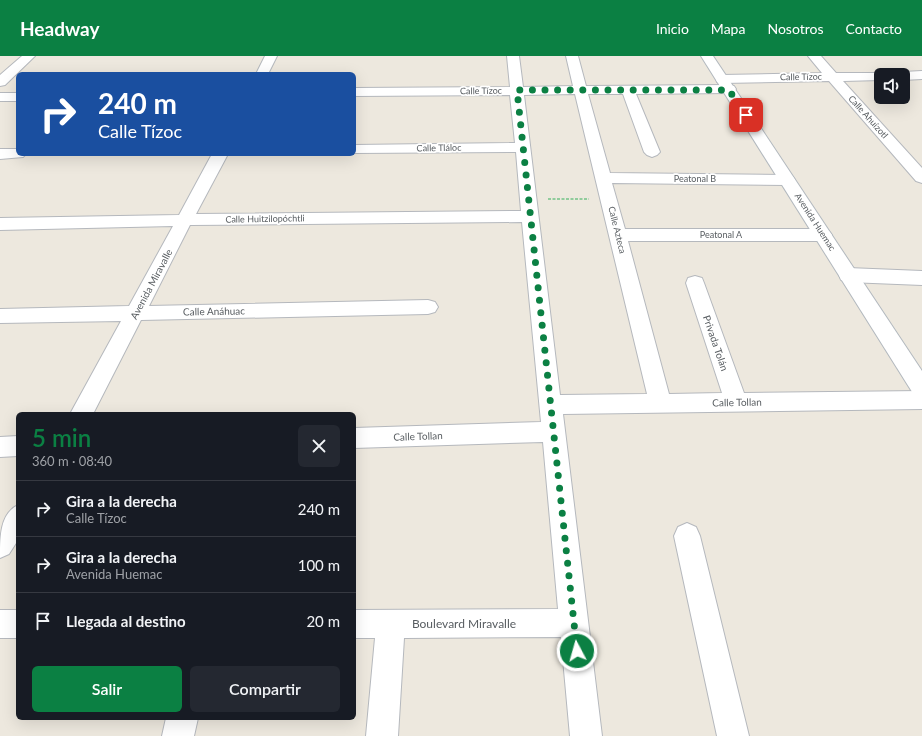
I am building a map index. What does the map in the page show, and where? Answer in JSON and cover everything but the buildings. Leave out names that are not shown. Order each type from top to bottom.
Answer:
[{"type":"street","points":[[0,82],[29,56]]},
{"type":"street","points":[[263,72],[271,56]]},
{"type":"street","points":[[513,56],[586,736]]},
{"type":"street","name":"Calle Azteca","points":[[572,56],[660,404]]},
{"type":"street","name":"Avenida Huemac","points":[[707,56],[922,388]]},
{"type":"street","name":"Calle Ahuízotl","points":[[814,56],[922,178]]},
{"type":"street","points":[[910,76],[922,75]]},
{"type":"street","name":"Calle Tízoc","points":[[356,92],[628,90],[832,77],[874,76]]},
{"type":"street","points":[[628,90],[652,152]]},
{"type":"street","points":[[0,97],[16,97]]},
{"type":"street","name":"Calle Tláloc","points":[[356,149],[523,147]]},
{"type":"street","points":[[0,154],[16,154]]},
{"type":"street","name":"Avenida Miravalle","points":[[82,412],[219,156]]},
{"type":"street","name":"Peatonal B","points":[[604,178],[787,180]]},
{"type":"street","name":"Calle Huitzilopóchtli","points":[[0,224],[184,220],[530,207]]},
{"type":"street","name":"Peatonal A","points":[[618,235],[823,235]]},
{"type":"street","points":[[848,275],[922,278]]},
{"type":"street","name":"Privada Tolán","points":[[695,283],[736,402]]},
{"type":"street","name":"Calle Anáhuac","points":[[0,316],[428,306]]},
{"type":"street","name":"Calle Tollan","points":[[551,405],[922,400]]},
{"type":"street","name":"Calle Tollan","points":[[356,438],[554,432]]},
{"type":"street","points":[[0,447],[16,446]]},
{"type":"street","points":[[0,545],[16,520]]},
{"type":"street","points":[[687,536],[733,736]]},
{"type":"street","name":"Boulevard Miravalle","points":[[356,624],[574,623]]},
{"type":"street","points":[[0,624],[16,624]]},
{"type":"street","points":[[382,736],[391,624]]},
{"type":"street","points":[[178,736],[182,720]]},
{"type":"path","points":[[530,207],[609,199]]},
{"type":"route","points":[[577,651],[517,90],[729,90],[746,115]]}]
